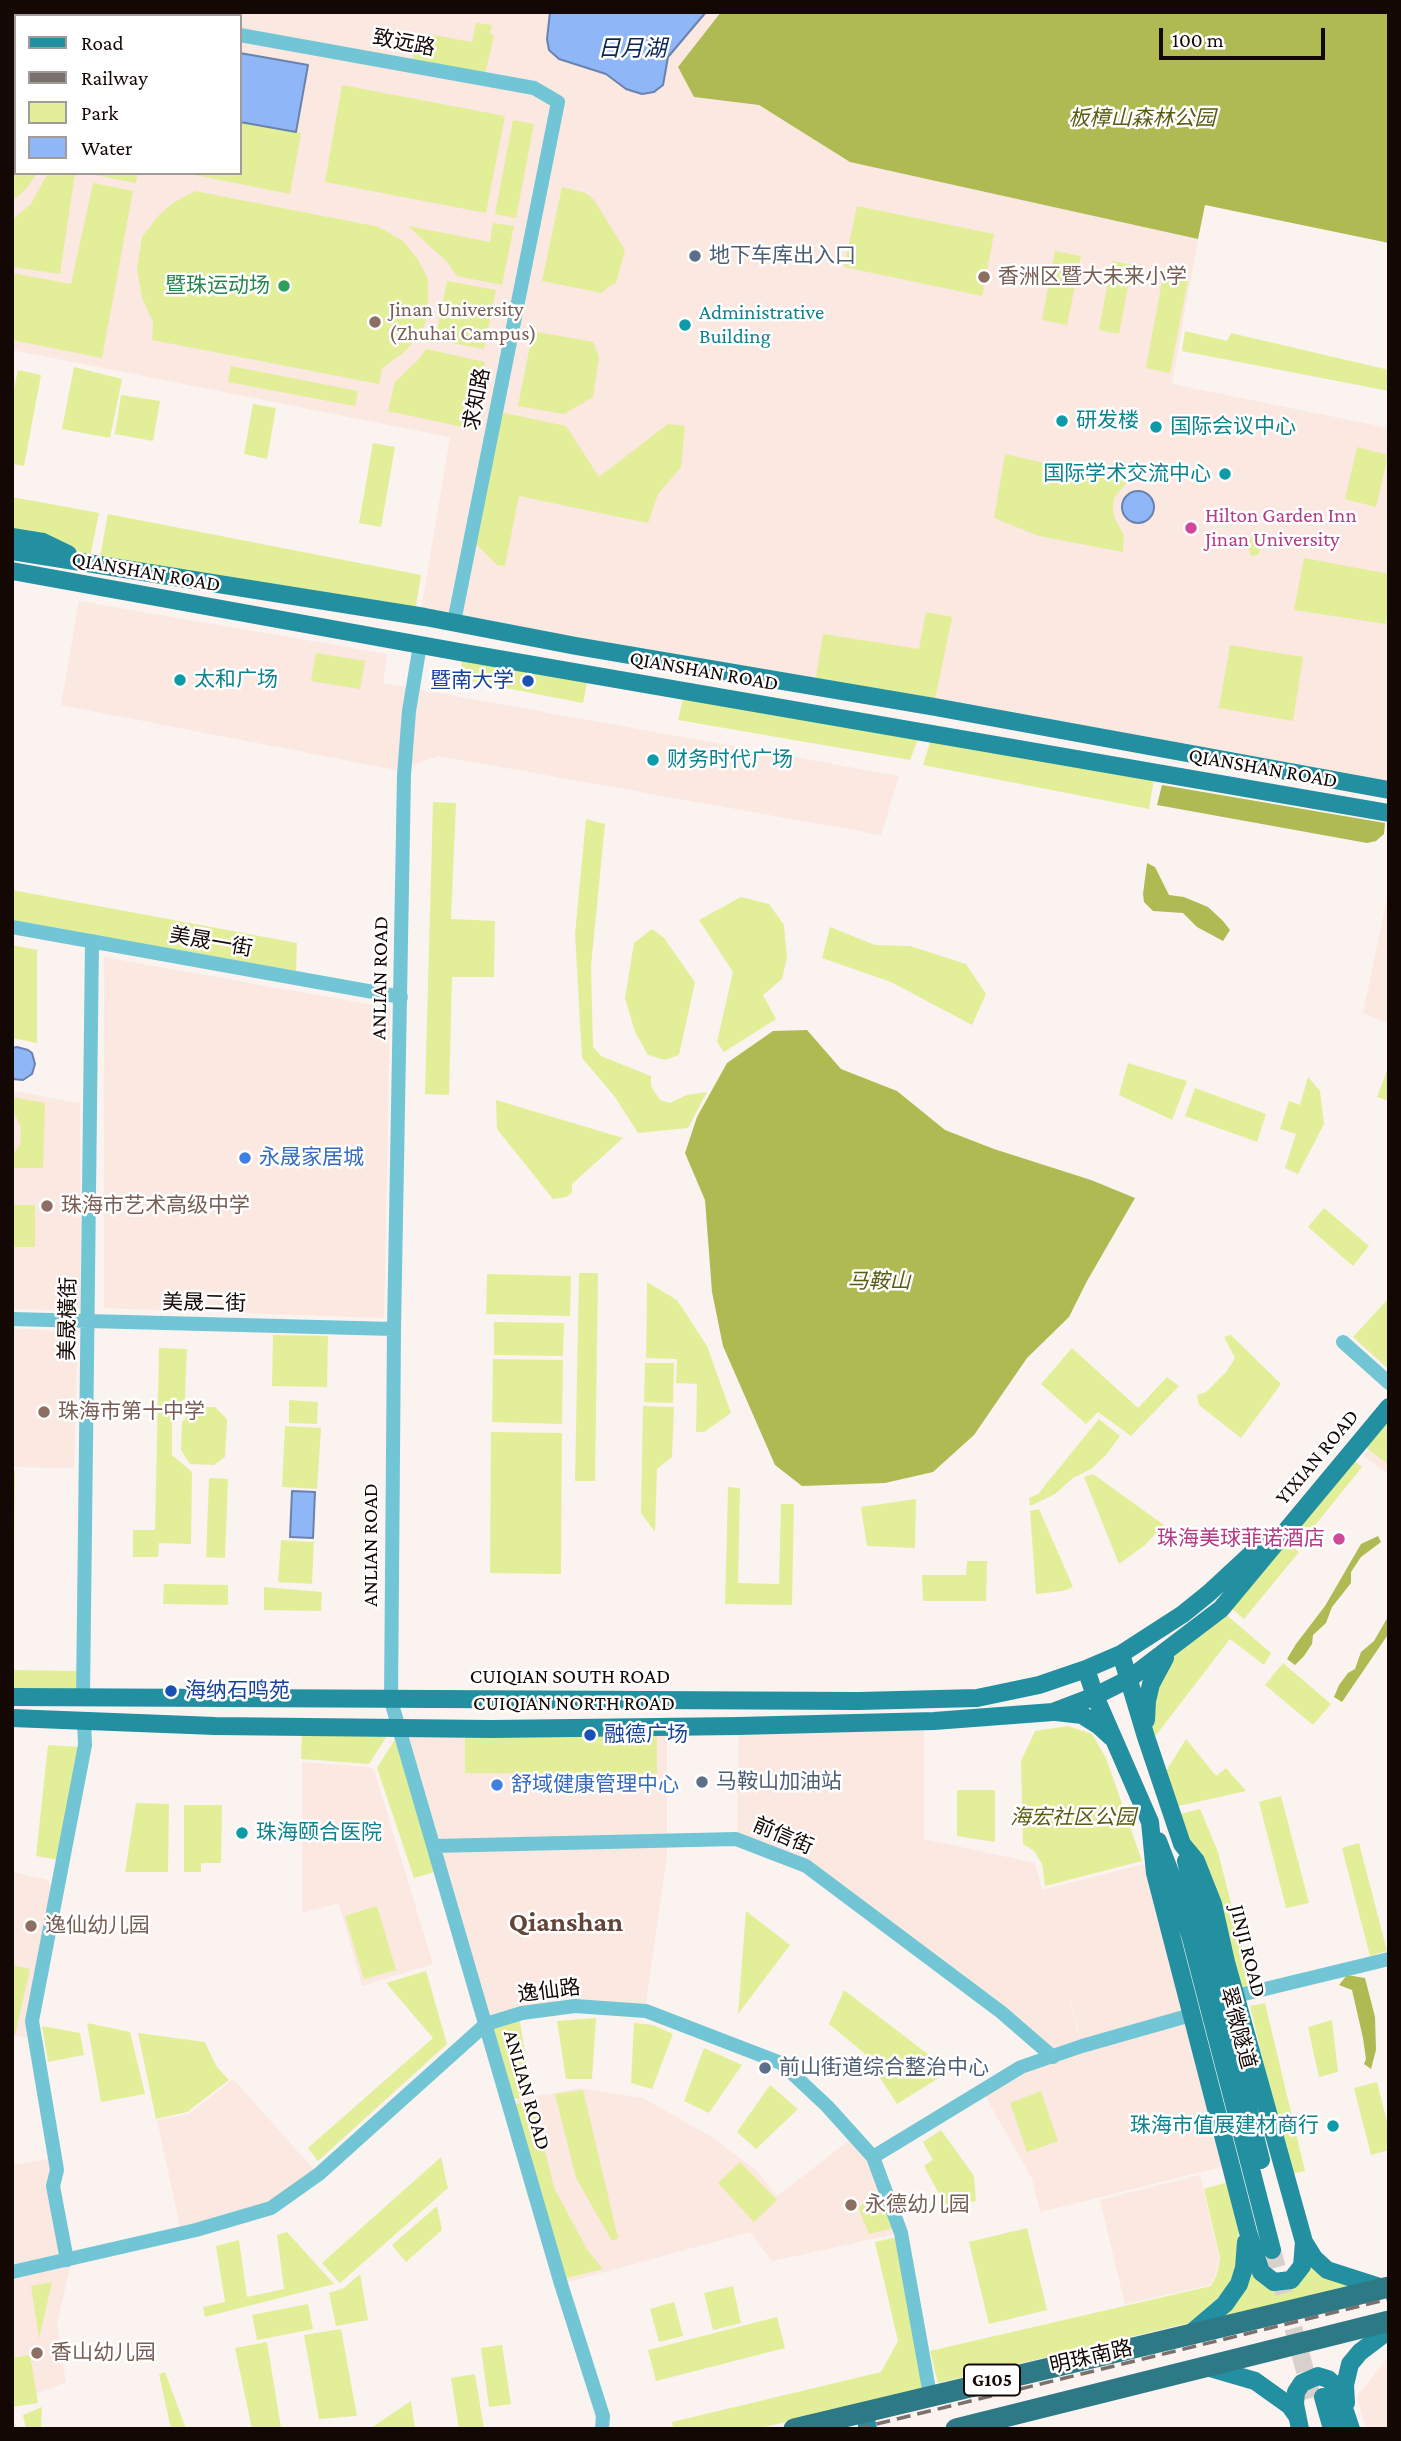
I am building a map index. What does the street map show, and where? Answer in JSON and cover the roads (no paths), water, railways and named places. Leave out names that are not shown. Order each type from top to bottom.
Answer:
[{"type":"highway","name":"明珠南路","points":[[794,2429],[866,2420],[930,2395],[1386,2288]]},
{"type":"highway","name":"明珠南路","points":[[956,2429],[1389,2321]]},
{"type":"main road","points":[[12,537],[43,542],[94,565]]},
{"type":"main road","name":"QIANSHAN ROAD","points":[[12,551],[454,622],[1389,790]]},
{"type":"main road","name":"QIANSHAN ROAD","points":[[12,570],[420,645],[1389,813]]},
{"type":"main road","name":"YIXIAN ROAD","points":[[1121,1654],[1183,1614],[1269,1537],[1389,1391]]},
{"type":"main road","name":"YIXIAN ROAD","points":[[1129,1679],[1221,1609],[1389,1407]]},
{"type":"main road","points":[[1126,1765],[1148,1745],[1147,1701],[1151,1684],[1158,1666],[1173,1647]]},
{"type":"main road","name":"CUIQIAN SOUTH ROAD","points":[[12,1697],[391,1701],[859,1701],[977,1698],[1039,1685],[1121,1654]]},
{"type":"main road","name":"JINJI ROAD","points":[[1121,1654],[1148,1745],[1182,1844],[1196,1861],[1213,1904],[1304,2242]]},
{"type":"main road","points":[[1086,1669],[1095,1696],[1150,1822],[1155,1873],[1248,2232],[1258,2267],[1264,2276],[1274,2282],[1285,2282],[1299,2272],[1303,2261],[1304,2242]]},
{"type":"main road","name":"CUIQIAN NORTH ROAD","points":[[12,1718],[215,1726],[504,1728],[934,1721],[1053,1712],[1129,1679]]},
{"type":"main road","points":[[1053,1712],[1082,1715],[1098,1725],[1117,1744]]},
{"type":"main road","name":"翠微隧道","points":[[1150,1822],[1170,1872],[1191,1938],[1278,2250],[1182,1844]]},
{"type":"main road","points":[[1191,2333],[1225,2304],[1239,2284],[1244,2268],[1248,2232]]},
{"type":"main road","points":[[1304,2242],[1314,2258],[1327,2270],[1386,2288]]},
{"type":"main road","points":[[1349,2423],[1345,2385],[1350,2364],[1360,2352],[1389,2330]]},
{"type":"main road","points":[[1205,2367],[1255,2381],[1290,2406],[1298,2422]]},
{"type":"main road","points":[[1298,2422],[1294,2398],[1298,2387],[1307,2379],[1318,2376],[1328,2379],[1337,2387],[1349,2423]]},
{"type":"main road","points":[[1320,2429],[1318,2399],[1332,2429]]},
{"type":"street","name":"致远路","points":[[242,35],[534,88],[558,102]]},
{"type":"street","name":"求知路","points":[[454,622],[558,102]]},
{"type":"street","name":"ANLIAN ROAD","points":[[420,645],[409,710],[404,775],[394,1329],[391,1701],[603,2423],[612,2429]]},
{"type":"street","name":"美晟一街","points":[[12,927],[401,997]]},
{"type":"street","name":"美晟橫街","points":[[83,1696],[92,941]]},
{"type":"street","name":"美晟二街","points":[[12,1319],[394,1329]]},
{"type":"street","points":[[1343,1342],[1389,1383]]},
{"type":"street","points":[[67,2260],[53,2186],[57,2170],[32,2021],[54,1918],[85,1745],[84,1720]]},
{"type":"street","name":"前信街","points":[[434,1846],[736,1839],[806,1866],[1001,2012],[1053,2057]]},
{"type":"street","points":[[1236,1996],[1389,1959]]},
{"type":"street","name":"逸仙路","points":[[12,2272],[196,2230],[271,2208],[319,2174],[486,2024],[522,2013],[575,2006],[646,2011],[781,2063],[827,2106],[873,2157],[901,2232],[930,2395]]},
{"type":"street","points":[[873,2157],[1021,2067],[1082,2046],[1191,2015]]},
{"type":"water","name":"日月湖","points":[[550,12],[706,12],[668,57],[663,85],[654,92],[642,94],[626,89],[606,74],[559,59],[549,50],[547,39]]},
{"type":"water","points":[[242,53],[308,65],[296,132],[242,122]]},
{"type":"water","points":[[1138,491],[1149,496],[1154,507],[1149,518],[1138,523],[1127,518],[1122,507],[1127,496]]},
{"type":"water","points":[[17,1047],[32,1053],[35,1064],[32,1074],[23,1080],[12,1079],[12,1048]]},
{"type":"water","points":[[292,1491],[315,1492],[313,1538],[290,1537]]},
{"type":"tunnel","points":[[1272,2250],[1313,2400]]},
{"type":"railway","points":[[856,2429],[1389,2299]]},
{"type":"place","name":"地下车库出入口","points":[[695,256]]},
{"type":"place","name":"香洲区暨大未来小学","points":[[984,277]]},
{"type":"place","name":"暨珠运动场","points":[[284,286]]},
{"type":"place","name":"Jinan University (Zhuhai Campus)","points":[[375,322]]},
{"type":"place","name":"Administrative Building","points":[[685,325]]},
{"type":"place","name":"研发楼","points":[[1062,421]]},
{"type":"place","name":"国际会议中心","points":[[1156,427]]},
{"type":"place","name":"国际学术交流中心","points":[[1225,474]]},
{"type":"place","name":"Hilton Garden Inn Jinan University","points":[[1191,528]]},
{"type":"place","name":"太和广场","points":[[180,680]]},
{"type":"place","name":"暨南大学","points":[[528,681]]},
{"type":"place","name":"财务时代广场","points":[[653,760]]},
{"type":"place","name":"永晟家居城","points":[[245,1158]]},
{"type":"place","name":"珠海市艺术高级中学","points":[[47,1206]]},
{"type":"place","name":"珠海市第十中学","points":[[44,1412]]},
{"type":"place","name":"珠海美球菲诺酒店","points":[[1339,1539]]},
{"type":"place","name":"海纳石鸣苑","points":[[171,1691]]},
{"type":"place","name":"融德广场","points":[[590,1735]]},
{"type":"place","name":"马鞍山加油站","points":[[702,1782]]},
{"type":"place","name":"舒域健康管理中心","points":[[497,1785]]},
{"type":"place","name":"珠海颐合医院","points":[[242,1833]]},
{"type":"place","name":"逸仙幼儿园","points":[[31,1926]]},
{"type":"place","name":"前山街道综合整治中心","points":[[765,2068]]},
{"type":"place","name":"珠海市值展建材商行","points":[[1333,2126]]},
{"type":"place","name":"永德幼儿园","points":[[851,2205]]},
{"type":"place","name":"香山幼儿园","points":[[37,2353]]},
{"type":"district","name":"Qianshan","points":[[566,1922]]},
{"type":"park label","name":"板樟山森林公园","points":[[1142,119]]},
{"type":"park label","name":"马鞍山","points":[[879,1282]]},
{"type":"park label","name":"海宏社区公园","points":[[1073,1818]]}]
